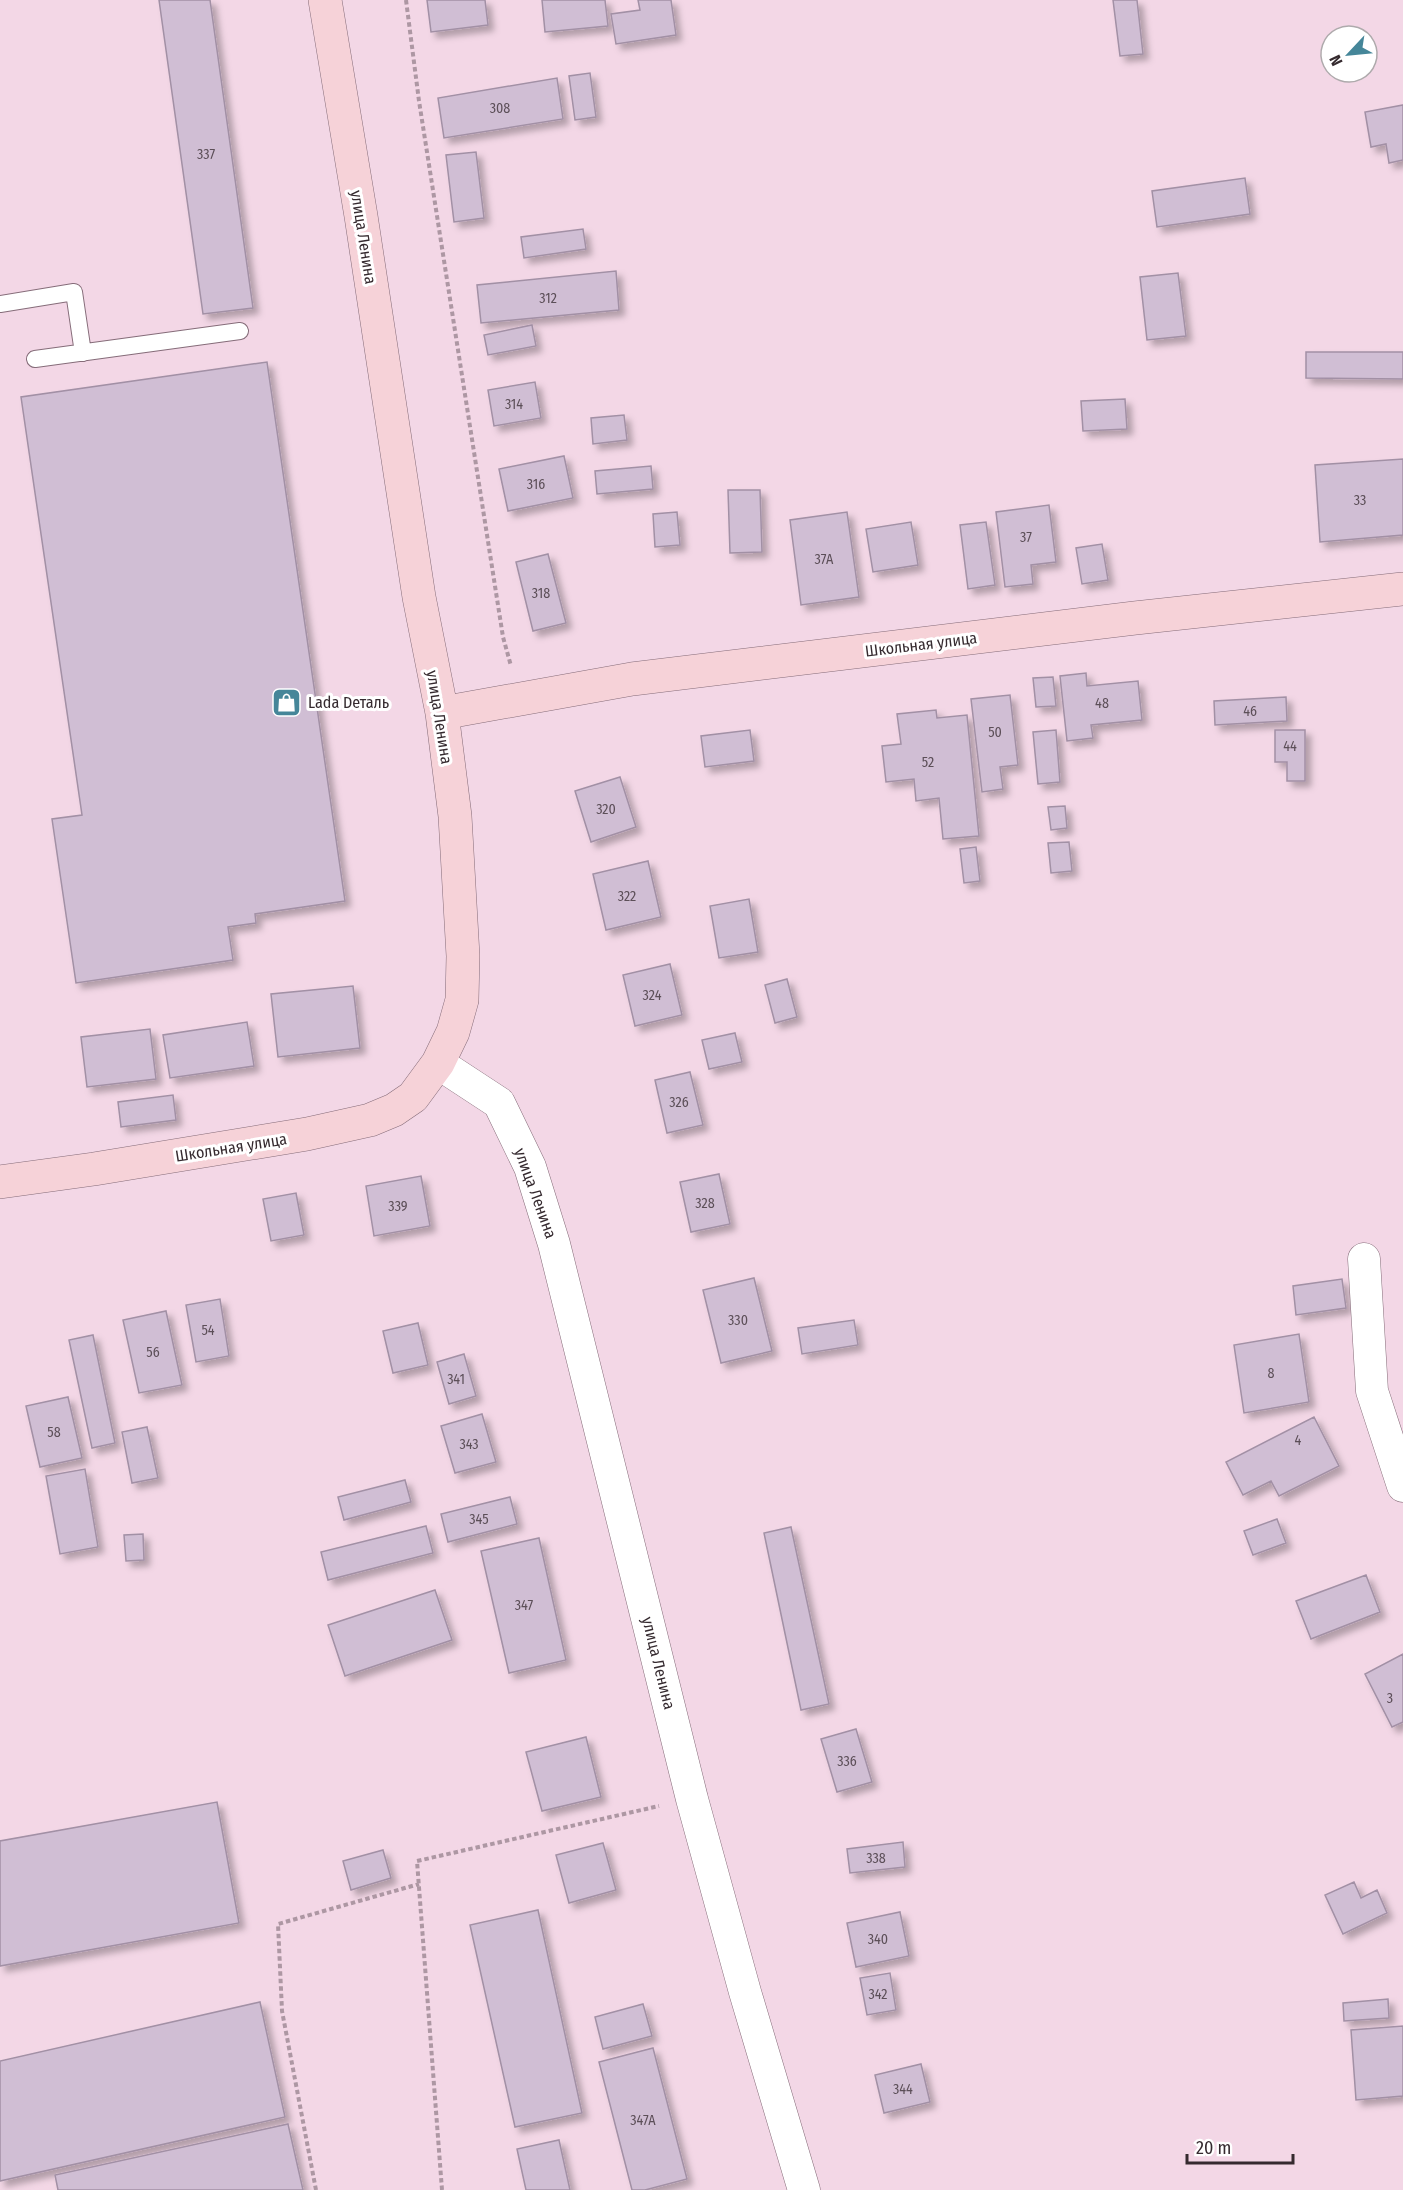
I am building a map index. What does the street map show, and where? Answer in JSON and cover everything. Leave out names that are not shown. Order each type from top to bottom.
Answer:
[{"type":"street","name":"улица Ленина","points":[[324,0],[361,216],[419,597],[442,713],[455,816],[463,956],[462,1000],[453,1032],[438,1063],[499,1103],[530,1167],[554,1244],[692,1799],[745,1992],[804,2190]]},
{"type":"street","name":"Школьная улица","points":[[442,713],[522,701],[644,678],[1403,589]]},
{"type":"street","name":"Школьная улица","points":[[0,1182],[307,1134],[370,1120],[394,1110],[413,1097],[438,1063]]},
{"type":"street","points":[[1364,1260],[1372,1391],[1403,1486]]},
{"type":"lane","points":[[0,304],[74,292],[83,353]]},
{"type":"lane","points":[[35,359],[240,332]]},
{"type":"path","points":[[406,0],[419,101],[503,637],[522,701]]},
{"type":"path","points":[[442,2190],[417,1861],[692,1799]]},
{"type":"path","points":[[316,2190],[282,2011],[278,1924],[419,1884]]},
{"type":"building","points":[[159,0],[210,0],[253,308],[203,314]]},
{"type":"building","points":[[427,0],[485,0],[488,25],[431,32]]},
{"type":"building","points":[[542,0],[605,0],[608,26],[545,32]]},
{"type":"building","points":[[638,0],[671,0],[676,35],[616,44],[611,14],[640,10]]},
{"type":"building","points":[[1113,0],[1137,0],[1143,54],[1120,56]]},
{"type":"building","points":[[590,73],[596,117],[575,120],[569,76]]},
{"type":"building","points":[[557,78],[563,119],[444,138],[438,98]]},
{"type":"building","points":[[1403,105],[1403,160],[1389,163],[1386,144],[1371,147],[1365,112]]},
{"type":"building","points":[[476,152],[484,218],[454,222],[446,155]]},
{"type":"building","points":[[1245,178],[1250,214],[1157,227],[1152,191]]},
{"type":"building","points":[[583,229],[586,249],[524,258],[521,237]]},
{"type":"building","points":[[616,271],[619,310],[481,323],[477,285]]},
{"type":"building","points":[[1178,273],[1186,336],[1147,340],[1140,277]]},
{"type":"building","points":[[532,325],[536,346],[488,355],[484,335]]},
{"type":"building","points":[[1306,352],[1403,352],[1403,379],[1306,378]]},
{"type":"building","points":[[267,362],[345,901],[255,914],[256,923],[228,927],[233,960],[76,983],[52,819],[82,815],[21,397]]},
{"type":"building","points":[[535,382],[541,418],[494,426],[488,390]]},
{"type":"building","points":[[1125,399],[1127,429],[1083,431],[1081,401]]},
{"type":"building","points":[[624,415],[627,440],[593,444],[591,418]]},
{"type":"building","points":[[564,456],[573,498],[508,511],[499,469]]},
{"type":"building","points":[[1403,459],[1403,535],[1320,542],[1315,465]]},
{"type":"building","points":[[651,466],[653,489],[597,494],[595,471]]},
{"type":"building","points":[[728,490],[760,490],[762,552],[730,553]]},
{"type":"building","points":[[1049,505],[1056,562],[1031,565],[1033,584],[1005,587],[996,512]]},
{"type":"building","points":[[677,512],[680,545],[655,547],[653,514]]},
{"type":"building","points":[[847,512],[859,597],[801,605],[790,520]]},
{"type":"building","points":[[911,522],[918,565],[873,572],[866,529]]},
{"type":"building","points":[[986,522],[995,585],[968,589],[960,525]]},
{"type":"building","points":[[1102,544],[1108,580],[1082,584],[1076,548]]},
{"type":"building","points":[[548,554],[566,623],[533,631],[516,562]]},
{"type":"building","points":[[1086,673],[1087,686],[1138,681],[1142,720],[1091,725],[1093,738],[1067,741],[1060,676]]},
{"type":"building","points":[[1053,677],[1056,706],[1036,707],[1033,678]]},
{"type":"building","points":[[1010,695],[1018,765],[1000,767],[1003,789],[982,792],[971,699]]},
{"type":"building","points":[[1286,697],[1287,721],[1215,725],[1214,701]]},
{"type":"building","points":[[936,710],[937,718],[967,715],[979,836],[943,839],[939,798],[916,801],[914,779],[886,782],[882,746],[901,744],[897,714]]},
{"type":"building","points":[[750,730],[754,761],[705,767],[701,736]]},
{"type":"building","points":[[1056,730],[1060,782],[1038,784],[1033,732]]},
{"type":"building","points":[[1275,730],[1305,730],[1305,781],[1287,781],[1287,762],[1275,762]]},
{"type":"building","points":[[620,777],[636,827],[591,842],[575,791]]},
{"type":"building","points":[[1065,806],[1067,828],[1051,830],[1048,807]]},
{"type":"building","points":[[1069,842],[1072,871],[1051,873],[1048,843]]},
{"type":"building","points":[[976,847],[980,881],[964,883],[960,849]]},
{"type":"building","points":[[648,861],[661,917],[606,930],[593,874]]},
{"type":"building","points":[[749,899],[758,952],[719,958],[710,906]]},
{"type":"building","points":[[670,964],[682,1015],[635,1026],[623,975]]},
{"type":"building","points":[[787,979],[797,1017],[775,1023],[765,985]]},
{"type":"building","points":[[353,986],[360,1048],[278,1057],[271,994]]},
{"type":"building","points":[[247,1022],[254,1066],[170,1078],[163,1035]]},
{"type":"building","points":[[150,1029],[156,1079],[87,1087],[81,1037]]},
{"type":"building","points":[[735,1033],[742,1062],[709,1069],[702,1040]]},
{"type":"building","points":[[690,1072],[703,1125],[667,1133],[655,1080]]},
{"type":"building","points":[[173,1095],[176,1120],[121,1127],[118,1102]]},
{"type":"building","points":[[719,1174],[730,1224],[691,1232],[680,1182]]},
{"type":"building","points":[[421,1176],[430,1226],[374,1236],[366,1186]]},
{"type":"building","points":[[296,1193],[304,1235],[271,1241],[263,1199]]},
{"type":"building","points":[[754,1278],[772,1351],[721,1363],[703,1290]]},
{"type":"building","points":[[1342,1279],[1346,1308],[1296,1315],[1293,1286]]},
{"type":"building","points":[[220,1299],[229,1356],[196,1362],[186,1305]]},
{"type":"building","points":[[166,1311],[182,1385],[139,1393],[123,1320]]},
{"type":"building","points":[[854,1320],[858,1345],[802,1354],[798,1328]]},
{"type":"building","points":[[418,1323],[428,1365],[393,1373],[383,1331]]},
{"type":"building","points":[[1299,1334],[1309,1402],[1244,1413],[1234,1345]]},
{"type":"building","points":[[93,1335],[115,1443],[92,1448],[69,1340]]},
{"type":"building","points":[[464,1354],[476,1396],[449,1404],[437,1362]]},
{"type":"building","points":[[68,1397],[82,1458],[40,1467],[26,1406]]},
{"type":"building","points":[[482,1414],[496,1462],[455,1473],[441,1426]]},
{"type":"building","points":[[1314,1417],[1339,1466],[1279,1496],[1271,1481],[1243,1495],[1226,1462]]},
{"type":"building","points":[[147,1427],[158,1478],[132,1483],[122,1432]]},
{"type":"building","points":[[85,1469],[98,1547],[60,1554],[46,1476]]},
{"type":"building","points":[[405,1480],[411,1502],[344,1520],[338,1497]]},
{"type":"building","points":[[510,1497],[517,1524],[448,1542],[441,1514]]},
{"type":"building","points":[[1277,1519],[1286,1543],[1253,1555],[1244,1531]]},
{"type":"building","points":[[426,1526],[433,1553],[328,1580],[321,1552]]},
{"type":"building","points":[[791,1527],[829,1704],[801,1710],[764,1533]]},
{"type":"building","points":[[143,1534],[144,1560],[126,1561],[124,1535]]},
{"type":"building","points":[[539,1538],[566,1660],[509,1673],[481,1551]]},
{"type":"building","points":[[1366,1575],[1380,1612],[1311,1639],[1296,1601]]},
{"type":"building","points":[[435,1590],[452,1640],[345,1676],[328,1625]]},
{"type":"building","points":[[1403,1654],[1403,1722],[1392,1727],[1365,1674]]},
{"type":"building","points":[[856,1729],[872,1782],[837,1792],[821,1739]]},
{"type":"building","points":[[586,1737],[601,1797],[542,1811],[526,1752]]},
{"type":"building","points":[[217,1802],[239,1923],[0,1966],[0,1841]]},
{"type":"building","points":[[903,1842],[905,1867],[850,1873],[847,1849]]},
{"type":"building","points":[[603,1843],[616,1890],[569,1903],[556,1855]]},
{"type":"building","points":[[383,1850],[391,1878],[351,1890],[343,1861]]},
{"type":"building","points":[[1354,1882],[1361,1898],[1377,1890],[1387,1913],[1343,1934],[1325,1895]]},
{"type":"building","points":[[538,1910],[582,2113],[515,2127],[470,1925]]},
{"type":"building","points":[[900,1912],[909,1956],[856,1967],[847,1923]]},
{"type":"building","points":[[890,1973],[896,2010],[867,2015],[860,1978]]},
{"type":"building","points":[[1388,1999],[1389,2018],[1344,2021],[1343,2003]]},
{"type":"building","points":[[260,2002],[285,2117],[0,2181],[0,2061]]},
{"type":"building","points":[[643,2004],[652,2036],[603,2049],[595,2017]]},
{"type":"building","points":[[1403,2026],[1403,2096],[1356,2100],[1351,2030]]},
{"type":"building","points":[[653,2048],[687,2179],[645,2190],[632,2190],[599,2062]]},
{"type":"building","points":[[921,2064],[930,2102],[884,2113],[875,2075]]},
{"type":"building","points":[[288,2124],[303,2190],[58,2190],[55,2175]]},
{"type":"building","points":[[559,2140],[570,2190],[526,2190],[517,2149]]},
{"type":"place","name":"Lada Dеталь","points":[[287,702]]}]
